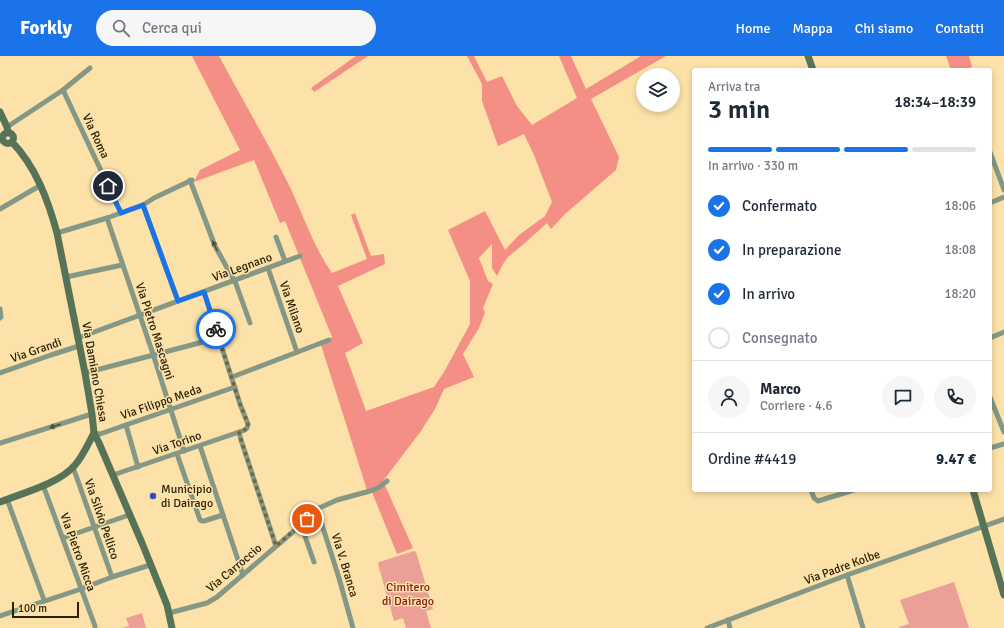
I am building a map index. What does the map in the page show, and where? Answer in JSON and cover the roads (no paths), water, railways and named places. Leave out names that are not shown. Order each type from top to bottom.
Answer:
[{"type":"street","points":[[808,56],[812,68]]},
{"type":"street","points":[[0,112],[7,130],[64,90],[90,68]]},
{"type":"street","name":"Via Roma","points":[[64,90],[121,213]]},
{"type":"street","name":"Via Damiano Chiesa","points":[[7,130],[3,138],[4,141],[8,144],[12,142],[30,164],[41,185],[51,213],[57,233],[85,373],[94,433],[130,514],[169,613],[172,628]]},
{"type":"street","points":[[992,157],[1004,190]]},
{"type":"street","points":[[57,233],[107,218],[143,205],[191,180],[214,246],[236,284],[250,323]]},
{"type":"street","points":[[0,209],[41,185]]},
{"type":"street","points":[[992,202],[1004,197]]},
{"type":"street","points":[[143,205],[178,301]]},
{"type":"street","name":"Via Pietro Mascagni","points":[[107,218],[184,451]]},
{"type":"street","points":[[276,237],[285,261]]},
{"type":"street","name":"Via Legnano","points":[[78,338],[300,256]]},
{"type":"street","points":[[66,277],[122,265]]},
{"type":"street","name":"Via Milano","points":[[268,268],[298,352]]},
{"type":"street","points":[[204,292],[235,387]]},
{"type":"street","points":[[0,309],[0,318]]},
{"type":"street","points":[[992,337],[1004,332]]},
{"type":"street","points":[[85,373],[218,338]]},
{"type":"street","points":[[232,377],[329,340]]},
{"type":"street","name":"Via Grandi","points":[[0,373],[79,346]]},
{"type":"street","name":"Via Filippo Meda","points":[[94,433],[100,434],[235,387]]},
{"type":"street","name":"Via Torino","points":[[113,476],[248,428],[248,424],[235,387]]},
{"type":"street","points":[[992,402],[1004,432]]},
{"type":"street","points":[[0,443],[92,414]]},
{"type":"street","points":[[126,425],[138,467]]},
{"type":"street","points":[[239,432],[276,546]]},
{"type":"street","points":[[0,502],[61,477],[73,467],[84,452],[94,433]]},
{"type":"street","points":[[992,447],[1004,444]]},
{"type":"street","points":[[200,446],[243,575]]},
{"type":"street","points":[[177,454],[200,520],[204,522],[224,515]]},
{"type":"street","name":"Via Silvio Pellico","points":[[73,467],[112,577]]},
{"type":"street","name":"Via Carroccio","points":[[169,613],[207,603],[217,597],[301,525],[317,509],[336,500],[370,492],[387,481]]},
{"type":"street","name":"Via Pietro Micca","points":[[43,485],[95,626]]},
{"type":"street","points":[[812,492],[814,498],[818,501],[848,492]]},
{"type":"street","points":[[974,492],[1004,595]]},
{"type":"street","points":[[7,499],[44,600]]},
{"type":"street","name":"Via V. Branca","points":[[317,509],[353,628]]},
{"type":"street","points":[[63,538],[130,514]]},
{"type":"street","name":"Via Padre Kolbe","points":[[707,628],[847,575],[1004,519]]},
{"type":"street","points":[[301,525],[314,562]]},
{"type":"street","points":[[0,616],[150,565]]},
{"type":"street","points":[[847,575],[863,628]]},
{"type":"street","points":[[728,620],[730,628]]},
{"type":"place","name":"Municipio di Dairago","points":[[153,496]]},
{"type":"park label","name":"Cimitero di Dairago","points":[[408,594]]}]
